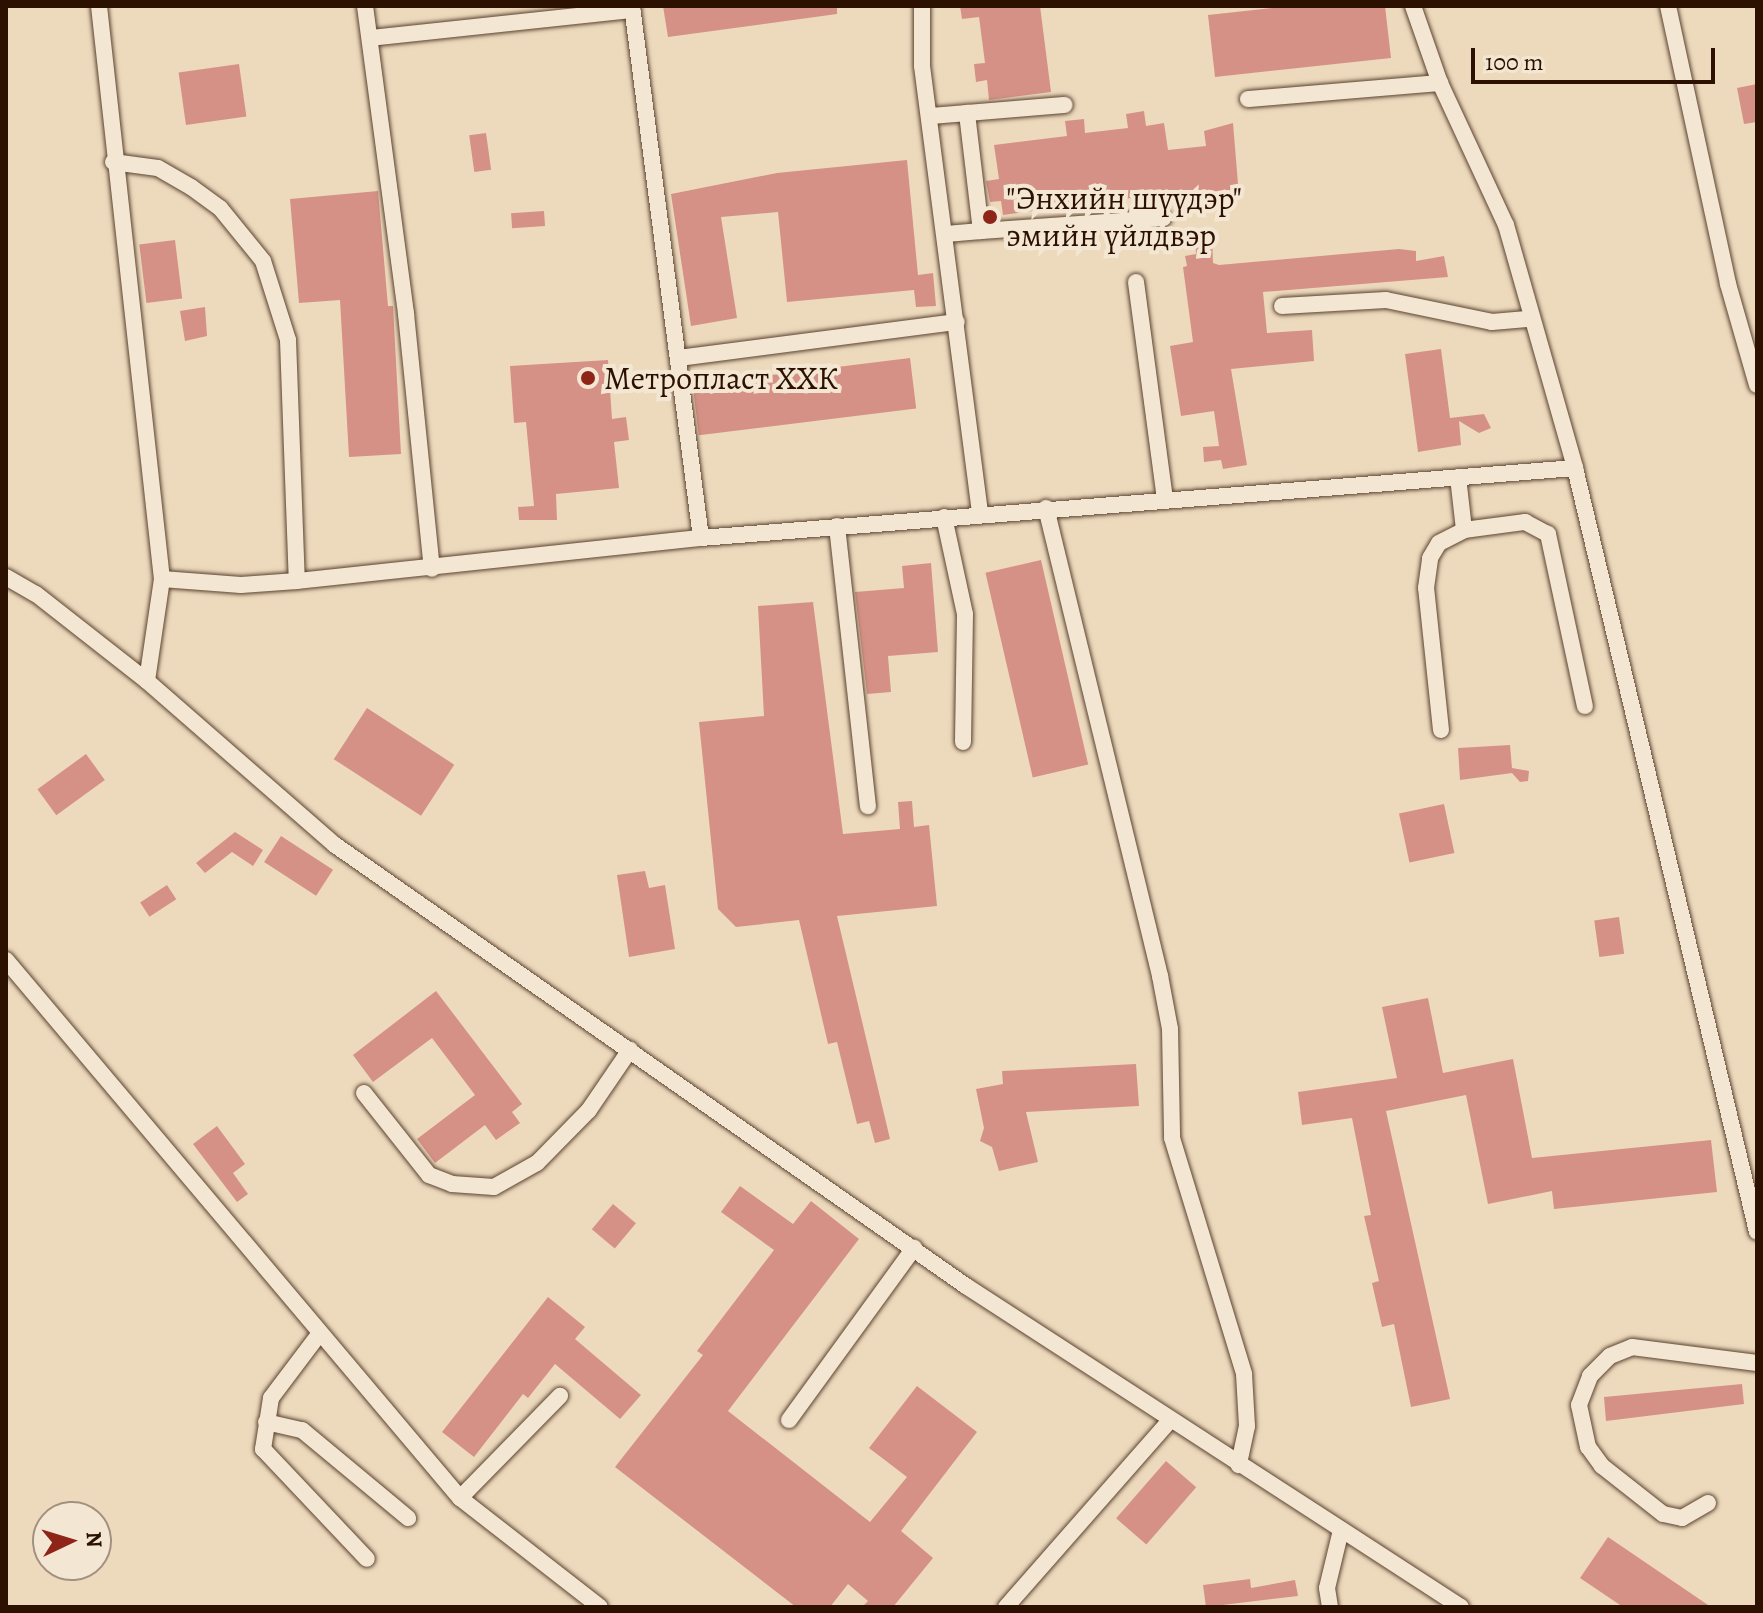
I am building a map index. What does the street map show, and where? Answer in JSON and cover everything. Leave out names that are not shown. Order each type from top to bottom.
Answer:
[{"type":"street","points":[[99,6],[113,162],[162,579],[147,681]]},
{"type":"street","points":[[365,6],[432,569]]},
{"type":"street","points":[[922,6],[922,66],[980,513]]},
{"type":"street","points":[[1413,6],[1440,83],[1506,225],[1530,319],[1575,468],[1757,1232]]},
{"type":"street","points":[[1668,6],[1728,284],[1754,364],[1757,385]]},
{"type":"street","points":[[370,38],[632,8],[701,538]]},
{"type":"street","points":[[1248,99],[1440,83]]},
{"type":"street","points":[[930,116],[1065,105]]},
{"type":"street","points":[[967,113],[981,231]]},
{"type":"street","points":[[113,162],[158,168],[191,187],[220,208],[263,261],[288,340],[297,581]]},
{"type":"street","points":[[946,234],[1164,218]]},
{"type":"street","points":[[1136,282],[1165,499]]},
{"type":"street","points":[[1282,306],[1386,300],[1492,322],[1530,319]]},
{"type":"street","points":[[679,358],[957,322]]},
{"type":"street","points":[[162,579],[241,585],[297,581],[701,538],[980,513],[1575,468]]},
{"type":"street","points":[[1458,477],[1464,530]]},
{"type":"street","points":[[1046,508],[1160,976],[1170,1029],[1172,1138],[1244,1374],[1247,1426],[1239,1465]]},
{"type":"street","points":[[944,517],[965,614],[963,742]]},
{"type":"street","points":[[1441,730],[1426,588],[1430,558],[1439,543],[1464,530],[1525,522],[1548,534],[1585,706]]},
{"type":"street","points":[[837,526],[868,806]]},
{"type":"street","points":[[6,577],[36,594],[147,681],[335,845],[914,1248],[1170,1420],[1461,1607]]},
{"type":"street","points":[[6,960],[460,1498],[600,1607]]},
{"type":"street","points":[[364,1093],[429,1175],[452,1184],[494,1187],[537,1163],[579,1121],[630,1050]]},
{"type":"street","points":[[789,1420],[914,1248]]},
{"type":"street","points":[[320,1333],[271,1398],[263,1449],[367,1559]]},
{"type":"street","points":[[1708,1503],[1682,1518],[1663,1514],[1595,1457],[1582,1433],[1579,1405],[1590,1376],[1610,1356],[1632,1347],[1757,1363]]},
{"type":"street","points":[[460,1498],[560,1396]]},
{"type":"street","points":[[1006,1607],[1170,1420]]},
{"type":"street","points":[[266,1422],[302,1430],[408,1518]]},
{"type":"street","points":[[1330,1607],[1327,1588],[1341,1530]]},
{"type":"building","points":[[663,6],[837,6],[837,14],[668,37]]},
{"type":"building","points":[[960,6],[1040,6],[1051,92],[989,100],[987,80],[976,82],[974,64],[985,63],[979,17],[962,19]]},
{"type":"building","points":[[1290,6],[1385,6],[1391,58],[1215,77],[1208,15]]},
{"type":"building","points":[[239,64],[246,116],[186,125],[179,72]]},
{"type":"building","points":[[1757,84],[1757,122],[1744,124],[1737,88]]},
{"type":"building","points":[[1144,111],[1146,126],[1164,123],[1168,150],[1206,146],[1204,131],[1233,123],[1239,196],[1193,200],[1192,190],[1003,215],[1001,201],[990,202],[986,181],[999,179],[994,145],[1067,136],[1065,121],[1084,119],[1085,133],[1128,128],[1126,114]]},
{"type":"building","points":[[486,133],[491,170],[474,172],[469,135]]},
{"type":"building","points":[[907,160],[918,275],[933,273],[936,306],[916,307],[914,290],[787,302],[778,212],[721,217],[737,318],[691,326],[671,194],[777,173]]},
{"type":"building","points":[[378,191],[388,306],[393,306],[401,454],[349,457],[340,300],[299,303],[290,199]]},
{"type":"building","points":[[544,211],[545,226],[512,228],[511,213]]},
{"type":"building","points":[[1212,235],[1213,263],[1219,265],[1399,249],[1416,251],[1416,261],[1444,256],[1448,277],[1263,292],[1267,333],[1312,330],[1314,361],[1231,369],[1247,465],[1223,469],[1221,460],[1204,462],[1203,447],[1219,446],[1214,411],[1181,416],[1170,346],[1193,342],[1183,267],[1187,266],[1185,256],[1196,254],[1195,236]]},
{"type":"building","points":[[175,240],[182,299],[146,303],[139,244]]},
{"type":"building","points":[[205,307],[207,336],[185,341],[180,311]]},
{"type":"building","points":[[1441,349],[1450,418],[1484,414],[1491,428],[1479,433],[1459,421],[1461,445],[1418,452],[1405,354]]},
{"type":"building","points":[[910,358],[916,409],[699,435],[693,385]]},
{"type":"building","points":[[608,360],[612,419],[626,417],[629,440],[614,442],[619,488],[556,494],[557,520],[519,520],[518,507],[534,506],[526,422],[514,423],[510,366]]},
{"type":"building","points":[[1041,560],[1088,765],[1033,777],[985,573]]},
{"type":"building","points":[[931,563],[938,652],[888,656],[891,692],[867,694],[855,592],[904,588],[902,566]]},
{"type":"building","points":[[813,602],[843,834],[900,829],[898,802],[912,801],[914,827],[929,825],[937,906],[837,916],[890,1139],[875,1143],[869,1121],[857,1124],[837,1042],[828,1044],[799,920],[736,927],[718,909],[699,722],[764,716],[758,606]]},
{"type":"building","points":[[367,708],[454,765],[421,816],[334,759]]},
{"type":"building","points":[[1510,745],[1512,768],[1529,771],[1528,781],[1520,782],[1512,773],[1460,780],[1458,748]]},
{"type":"building","points":[[86,754],[105,780],[56,815],[37,789]]},
{"type":"building","points":[[1444,804],[1454,853],[1409,862],[1399,814]]},
{"type":"building","points":[[235,832],[263,850],[253,866],[232,852],[205,873],[196,863]]},
{"type":"building","points":[[281,836],[333,870],[316,896],[264,862]]},
{"type":"building","points":[[645,871],[649,888],[665,885],[675,949],[629,957],[617,875]]},
{"type":"building","points":[[167,885],[176,899],[149,917],[140,902]]},
{"type":"building","points":[[1619,917],[1624,954],[1599,957],[1594,920]]},
{"type":"building","points":[[436,991],[522,1104],[512,1112],[520,1123],[496,1140],[485,1125],[435,1163],[417,1139],[475,1095],[432,1038],[373,1082],[353,1055]]},
{"type":"building","points":[[1428,998],[1443,1073],[1513,1059],[1532,1158],[1711,1140],[1717,1192],[1554,1209],[1552,1191],[1488,1204],[1466,1095],[1386,1111],[1450,1399],[1411,1407],[1394,1324],[1382,1327],[1372,1283],[1379,1281],[1364,1216],[1371,1215],[1352,1118],[1302,1125],[1298,1092],[1397,1078],[1382,1007]]},
{"type":"building","points":[[1136,1064],[1139,1106],[1026,1112],[1038,1162],[999,1171],[992,1147],[980,1141],[984,1128],[976,1089],[1003,1084],[1002,1071]]},
{"type":"building","points":[[217,1126],[245,1164],[233,1173],[248,1194],[237,1202],[193,1144]]},
{"type":"building","points":[[740,1186],[793,1224],[811,1201],[859,1239],[728,1411],[870,1522],[907,1477],[869,1448],[917,1386],[977,1432],[901,1531],[933,1558],[893,1607],[862,1607],[868,1601],[848,1584],[830,1607],[796,1607],[615,1467],[703,1355],[697,1351],[774,1250],[721,1212]]},
{"type":"building","points":[[613,1204],[636,1223],[615,1249],[592,1229]]},
{"type":"building","points":[[548,1297],[585,1327],[575,1339],[641,1395],[620,1419],[555,1364],[528,1398],[523,1394],[474,1457],[442,1432]]},
{"type":"building","points":[[1742,1384],[1744,1404],[1606,1421],[1604,1397]]},
{"type":"building","points":[[1166,1461],[1196,1487],[1146,1545],[1116,1518]]},
{"type":"building","points":[[1608,1537],[1711,1607],[1623,1607],[1580,1578]]},
{"type":"building","points":[[1250,1579],[1251,1588],[1295,1580],[1298,1596],[1206,1607],[1203,1585]]},
{"type":"place","name":"\"Энхийн шүүдэр\" эмийн үйлдвэр","points":[[990,217]]},
{"type":"place","name":"Метропласт ХХК","points":[[588,378]]}]
